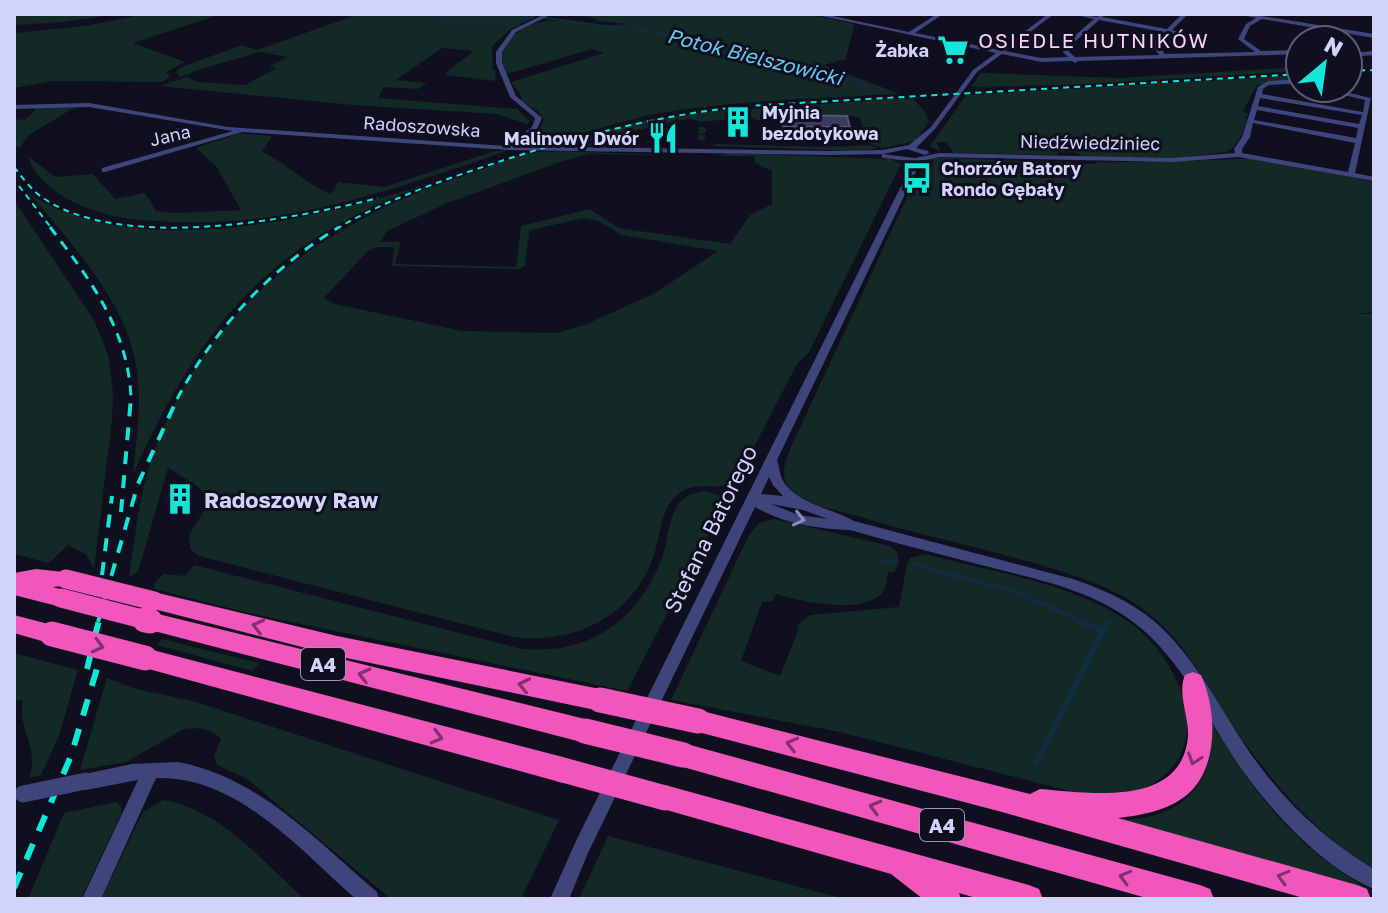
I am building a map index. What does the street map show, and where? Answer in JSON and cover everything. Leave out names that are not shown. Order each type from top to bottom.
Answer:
[{"type":"highway","name":"A4","points":[[14,584],[64,588],[152,611],[1200,899]]},
{"type":"highway","points":[[152,611],[698,721],[1002,799],[1357,899]]},
{"type":"highway","name":"A4","points":[[14,624],[563,770],[1029,899]]},
{"type":"highway","points":[[1002,799],[1107,806],[1148,802],[1168,794],[1184,783],[1196,762],[1201,736],[1193,683]]},
{"type":"highway","points":[[886,858],[947,899]]},
{"type":"street","points":[[508,148],[535,128],[539,118],[513,97],[499,63],[499,52],[514,31],[549,14]]},
{"type":"street","points":[[815,14],[855,20],[998,54],[1041,60],[1284,52]]},
{"type":"street","points":[[911,33],[940,14]]},
{"type":"street","name":"Stefana Batorego","points":[[912,147],[933,128],[975,71],[1051,14]]},
{"type":"street","points":[[1075,14],[1100,16],[1194,36]]},
{"type":"street","points":[[1165,57],[1155,46],[1185,14]]},
{"type":"street","points":[[1240,14],[1284,24]]},
{"type":"street","points":[[1075,61],[1066,52],[1067,45],[1100,16]]},
{"type":"street","points":[[1259,19],[1248,25],[1241,39],[1259,52]]},
{"type":"street","points":[[1239,155],[1238,149],[1246,137],[1260,88],[1266,84],[1284,82]]},
{"type":"street","points":[[1257,95],[1365,114]]},
{"type":"street","points":[[1351,174],[1369,99],[1364,98]]},
{"type":"street","name":"Radoszowska","points":[[14,107],[77,104],[113,107],[242,130],[508,148],[900,156]]},
{"type":"street","points":[[1254,107],[1362,127]]},
{"type":"street","points":[[1251,121],[1358,141]]},
{"type":"street","name":"Stefana Batorego","points":[[559,899],[933,128]]},
{"type":"street","name":"Jana","points":[[105,170],[214,141],[242,130]]},
{"type":"street","points":[[900,156],[912,147],[922,155]]},
{"type":"street","name":"Niedźwiedziniec","points":[[900,156],[1172,160],[1239,155],[1374,179]]},
{"type":"street","name":"Stefana Batorego","points":[[900,156],[906,182]]},
{"type":"street","points":[[771,459],[777,482],[798,504]]},
{"type":"street","points":[[751,499],[798,504],[830,513],[850,525]]},
{"type":"street","points":[[751,499],[784,516],[827,525],[850,525],[1059,579],[1105,596],[1161,637],[1209,701],[1245,761],[1281,807],[1323,846],[1374,880]]},
{"type":"street","points":[[91,899],[151,771]]},
{"type":"street","points":[[18,795],[151,771],[193,772],[236,788],[370,899]]},
{"type":"green space","points":[[14,14],[117,14],[14,25]]},
{"type":"green space","points":[[145,14],[221,14],[133,43],[185,62],[166,72],[170,77],[163,82],[53,81],[14,88],[14,33],[85,26]]},
{"type":"green space","points":[[359,14],[534,14],[535,17],[511,29],[492,46],[493,67],[490,68],[496,71],[495,81],[446,75],[474,51],[442,48],[396,80],[427,83],[418,89],[384,87],[378,98],[517,109],[530,121],[527,124],[496,114],[353,105],[160,86],[187,77],[198,82],[245,85],[277,68],[269,66],[288,57],[259,52],[179,77],[176,72],[179,68],[242,45],[257,50]]},
{"type":"green space","points":[[575,14],[806,14],[854,24],[846,59],[824,65],[900,94],[777,100],[685,109],[640,117],[547,142],[519,144],[540,128],[544,120],[538,111],[522,102],[520,93],[511,82],[604,53],[592,49],[507,74],[502,63],[503,48],[531,25],[545,21],[627,24],[596,21]]},
{"type":"green space","points":[[1284,68],[1284,72],[1069,85],[971,87],[981,73],[1120,78]]},
{"type":"green space","points":[[1284,76],[1284,82],[1257,85],[1243,111],[1248,114],[1241,136],[1231,150],[1179,158],[1085,157],[1074,152],[1058,152],[1057,155],[954,153],[946,142],[936,142],[941,152],[930,146],[966,95]]},
{"type":"green space","points":[[912,98],[924,110],[929,122],[915,141],[883,148],[868,143],[860,118],[852,116],[760,117],[760,121],[748,117],[701,122],[700,126],[706,128],[706,132],[699,135],[706,135],[704,140],[698,140],[700,121],[687,119],[582,143],[633,146],[552,145],[641,121],[703,112]]},
{"type":"green space","points":[[75,107],[29,135],[19,148],[14,144],[14,120],[26,119],[37,108]]},
{"type":"green space","points":[[239,133],[272,136],[262,152],[331,194],[338,182],[384,187],[495,151],[507,151],[344,202],[260,218],[217,222],[122,218],[98,212],[52,189],[34,170],[28,156],[55,177],[93,174],[115,199],[145,193],[156,211],[241,210],[216,166],[196,148]]},
{"type":"green space","points":[[869,145],[879,148],[856,151],[711,146]]},
{"type":"green space","points":[[560,151],[698,156],[589,154],[447,203],[387,231],[380,242],[401,242],[395,264],[516,267],[521,226],[590,209],[619,228],[730,244],[750,215],[772,204],[772,171],[755,163],[755,156],[716,156],[730,153],[891,159],[901,164],[809,352],[797,364],[736,482],[688,489],[673,499],[663,517],[646,574],[634,593],[619,608],[601,621],[560,636],[514,637],[199,556],[190,549],[189,535],[209,503],[199,487],[168,468],[138,572],[129,578],[150,464],[172,410],[200,361],[233,318],[272,280],[315,247],[362,219],[412,195],[506,160],[530,153]],"holes":[[[584,218],[598,221],[622,235],[718,251],[655,293],[587,324],[556,333],[463,331],[335,304],[324,298],[368,251],[376,247],[394,247],[392,266],[518,269],[525,266],[531,230]]]},
{"type":"green space","points":[[932,157],[1097,164],[1258,159],[1291,163],[1374,182],[1374,312],[1354,314],[1374,314],[1374,868],[1319,828],[1287,796],[1245,743],[1184,650],[1147,612],[1094,583],[1066,573],[822,506],[803,498],[789,487],[784,478],[784,467],[791,447],[908,195],[920,185],[922,167]]},
{"type":"green space","points":[[437,181],[380,203],[331,229],[288,258],[250,291],[216,329],[186,372],[133,475],[139,396],[132,346],[111,299],[81,255],[31,195],[75,215],[124,227],[177,230],[287,220]]},
{"type":"green space","points":[[14,200],[94,320],[108,355],[113,392],[112,420],[94,569],[86,554],[68,545],[49,563],[14,554]]},
{"type":"green space","points":[[705,491],[726,497],[726,500],[627,691],[248,613],[155,589],[154,584],[163,574],[185,576],[194,565],[522,649],[569,646],[608,629],[625,616],[652,580],[678,505],[690,495]]},
{"type":"green space","points":[[774,519],[890,546],[897,552],[899,563],[894,572],[888,572],[884,590],[864,603],[833,605],[776,594],[772,601],[762,602],[741,661],[780,676],[799,628],[796,626],[810,615],[899,607],[910,558],[925,554],[1001,572],[1052,586],[1101,605],[1142,633],[1160,652],[1174,674],[1183,698],[1187,723],[1184,746],[1173,767],[1152,784],[1134,791],[1114,794],[1073,792],[840,732],[671,700],[749,535],[759,523]]},
{"type":"green space","points":[[162,639],[259,663],[253,671],[157,645]]},
{"type":"green space","points":[[14,653],[78,670],[59,736],[41,775],[29,778],[32,756],[23,720],[23,700],[14,701]]},
{"type":"green space","points":[[107,678],[136,689],[193,701],[559,820],[521,899],[391,899],[247,779],[217,765],[214,756],[221,739],[209,730],[184,729],[126,762],[80,770]]},
{"type":"green space","points":[[1210,719],[1243,772],[1279,818],[1322,858],[1374,892],[1122,820],[1163,812],[1179,804],[1192,792],[1202,778],[1208,761]]},
{"type":"green space","points":[[163,800],[203,814],[222,825],[304,899],[101,899],[143,812]]},
{"type":"green space","points":[[116,802],[121,806],[121,814],[81,899],[28,899],[64,813]]},
{"type":"green space","points":[[608,836],[845,899],[579,899]]},
{"type":"building","points":[[781,115],[847,116],[850,127],[783,127]]},
{"type":"building","points":[[187,488],[184,499],[168,502],[171,491]]},
{"type":"waterway","name":"Potok Bielszowicki","points":[[420,14],[472,22],[532,18]]},
{"type":"waterway","name":"Potok Bielszowicki","points":[[545,18],[659,33],[714,50],[825,69],[867,86]]},
{"type":"waterway","points":[[882,562],[895,561]]},
{"type":"waterway","points":[[913,564],[1019,593],[1083,622]]},
{"type":"waterway","points":[[1078,620],[1103,631]]},
{"type":"waterway","points":[[1103,631],[1107,623]]},
{"type":"waterway","points":[[1036,763],[1103,631]]},
{"type":"railway","points":[[1364,70],[1374,70]]},
{"type":"railway","points":[[336,229],[411,193],[489,165],[585,136],[681,115],[747,106],[1284,75]]},
{"type":"railway","points":[[14,167],[43,198],[77,214],[116,224],[161,228],[255,222],[378,198]]},
{"type":"railway","points":[[19,186],[52,229]]},
{"type":"railway","points":[[50,227],[93,286],[115,328],[129,374],[131,398]]},
{"type":"railway","points":[[177,398],[209,348],[246,302],[290,262],[336,229]]},
{"type":"railway","points":[[121,512],[131,398]]},
{"type":"railway","points":[[98,622],[138,484],[177,398]]},
{"type":"railway","points":[[102,575],[112,496]]},
{"type":"railway","points":[[87,669],[99,620]]},
{"type":"railway","points":[[14,888],[71,756],[101,655]]},
{"type":"place","name":"Żabka","points":[[953,50]]},
{"type":"place","name":"Myjnia bezdotykowa","points":[[738,122]]},
{"type":"place","name":"Malinowy Dwór","points":[[663,138]]},
{"type":"place","name":"Chorzów Batory Rondo Gębały","points":[[917,178]]},
{"type":"place","name":"Radoszowy Raw","points":[[180,499]]},
{"type":"district","name":"OSIEDLE HUTNIKÓW","points":[[1094,40]]}]
